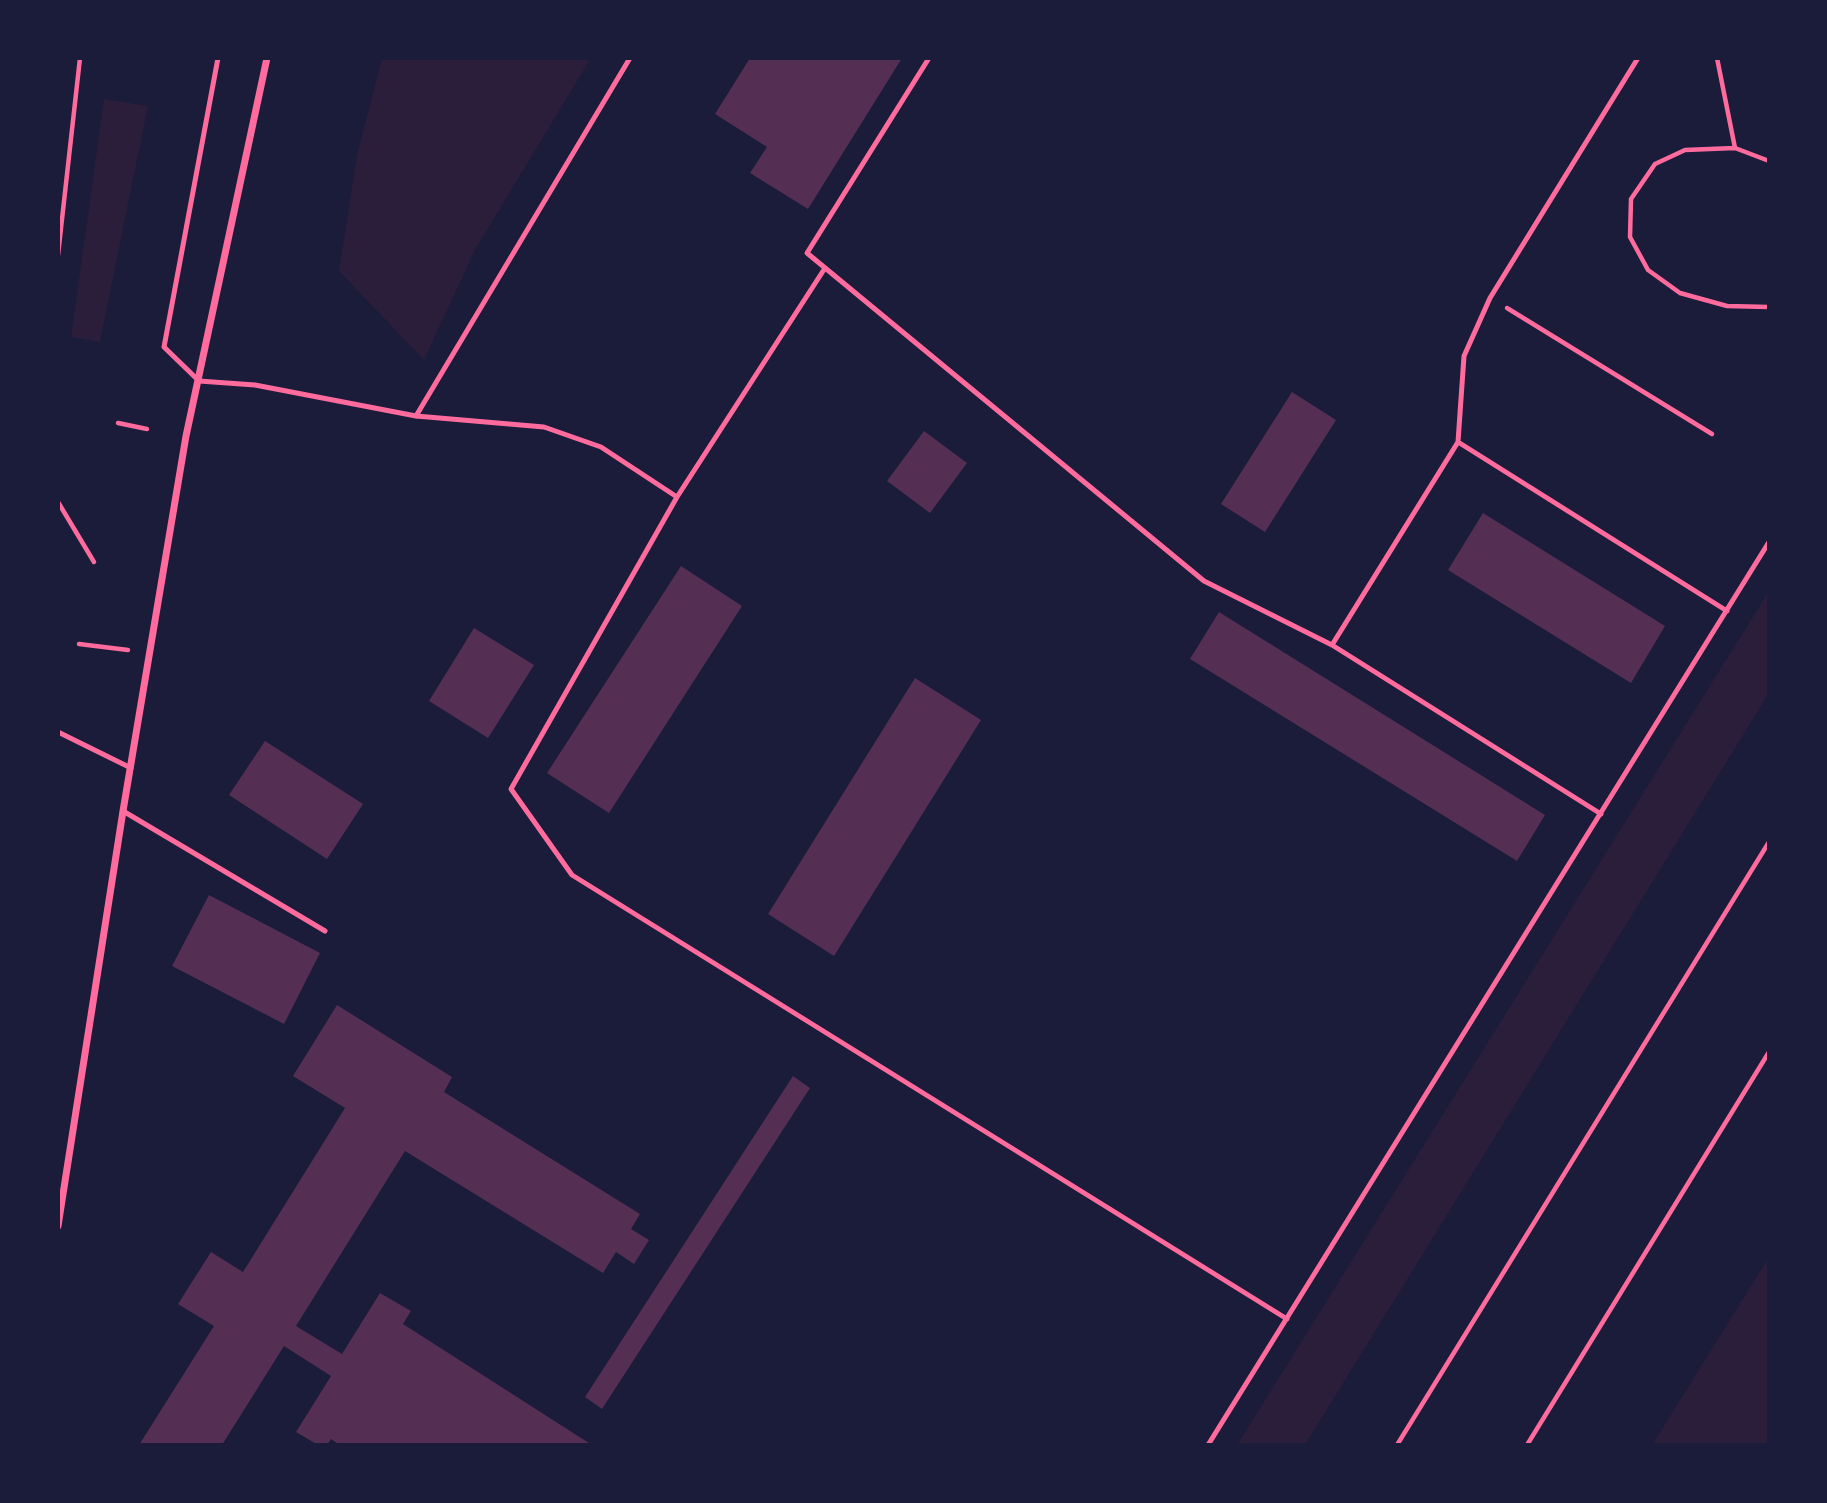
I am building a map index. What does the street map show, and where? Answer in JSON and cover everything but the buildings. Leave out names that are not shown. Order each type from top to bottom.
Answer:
[{"type":"street","points":[[58,1226],[123,811],[186,436],[267,58]]},
{"type":"lane","points":[[218,58],[164,347],[199,381],[255,385],[416,416],[544,427],[601,447],[677,497]]},
{"type":"lane","points":[[416,416],[630,58]]},
{"type":"lane","points":[[929,58],[807,253],[1204,581],[1332,645],[1601,814]]},
{"type":"lane","points":[[1332,645],[1458,442],[1464,356],[1490,298],[1638,58]]},
{"type":"lane","points":[[825,268],[677,497],[511,789],[572,875],[1287,1319]]},
{"type":"lane","points":[[1458,442],[1727,611]]},
{"type":"lane","points":[[1208,1445],[1769,542]]},
{"type":"lane","points":[[58,732],[131,768]]},
{"type":"lane","points":[[123,811],[325,930]]},
{"type":"path","points":[[58,255],[80,58]]},
{"type":"path","points":[[1717,58],[1735,148]]},
{"type":"path","points":[[1769,160],[1735,148],[1685,150],[1655,164],[1632,199],[1630,237],[1648,271],[1680,293],[1727,306],[1769,307]]},
{"type":"path","points":[[1490,298],[1712,434]]},
{"type":"path","points":[[118,423],[147,429]]},
{"type":"path","points":[[58,502],[94,562]]},
{"type":"path","points":[[79,644],[150,653]]},
{"type":"path","points":[[1397,1445],[1769,842]]},
{"type":"path","points":[[1527,1445],[1769,1052]]},
{"type":"shaded area","points":[[382,58],[591,58],[475,250],[424,360],[339,271],[357,155]]},
{"type":"shaded area","points":[[104,99],[148,106],[100,342],[71,337]]},
{"type":"shaded area","points":[[1769,591],[1769,693],[1305,1445],[1237,1445]]},
{"type":"shaded area","points":[[1769,1257],[1769,1445],[1652,1445]]}]
